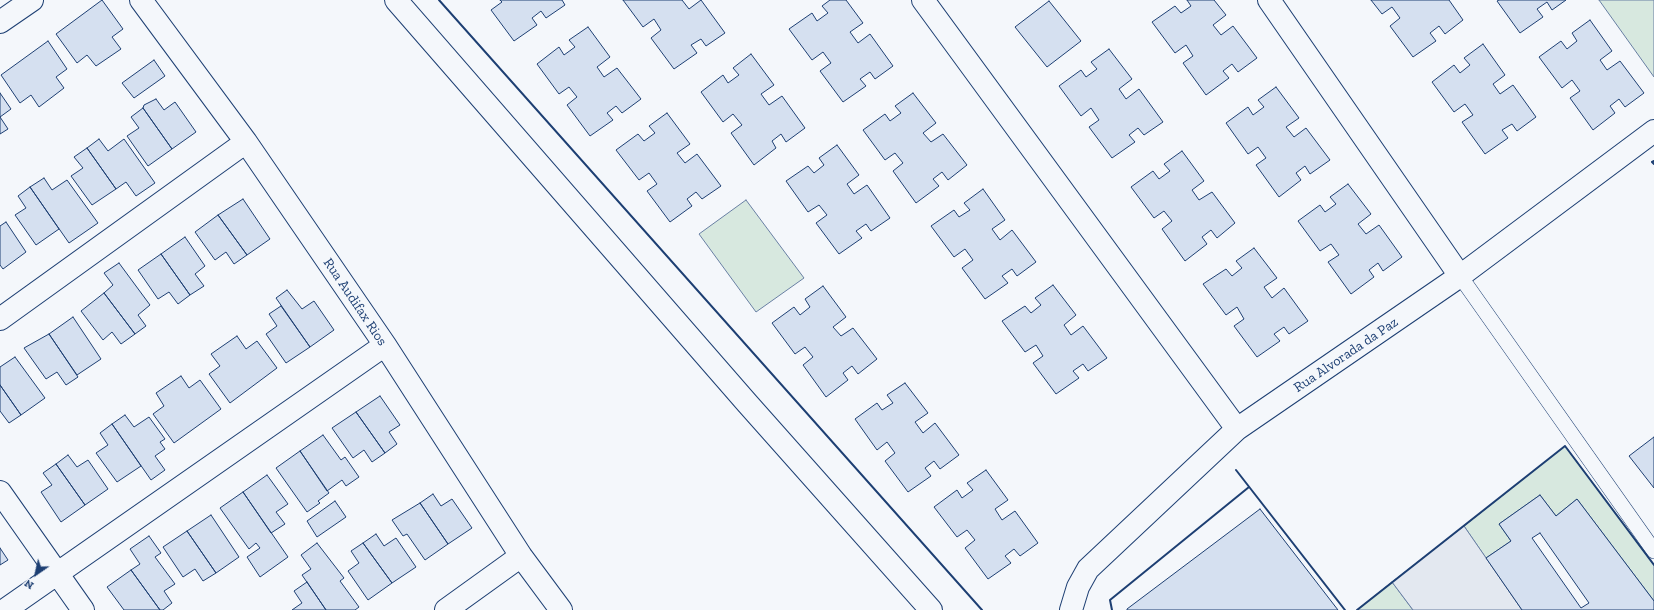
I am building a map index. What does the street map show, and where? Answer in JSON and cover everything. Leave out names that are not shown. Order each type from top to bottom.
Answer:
[{"type":"street","points":[[0,22],[32,0]]},
{"type":"street","name":"Rua Audifax Rios","points":[[141,0],[246,142],[385,345],[521,556],[561,610]]},
{"type":"street","points":[[396,0],[747,403],[931,610]]},
{"type":"street","points":[[923,0],[1237,429]]},
{"type":"street","points":[[1269,0],[1460,276]]},
{"type":"street","name":"Rua Alvorada da Paz","points":[[1071,610],[1078,587],[1088,569],[1237,429],[1460,276],[1654,131]]},
{"type":"street","points":[[0,319],[246,142]]},
{"type":"street","points":[[6,610],[385,345]]},
{"type":"street","points":[[0,492],[83,610]]},
{"type":"street","points":[[446,610],[521,556]]},
{"type":"lane","points":[[1460,276],[1654,551]]},
{"type":"shaded area","points":[[1599,0],[1654,0],[1654,77]]},
{"type":"shaded area","points":[[746,200],[804,278],[756,312],[699,234]]},
{"type":"shaded area","points":[[1565,446],[1654,565],[1654,601],[1577,499],[1556,516],[1540,495],[1499,524],[1511,541],[1486,558],[1464,526]]},
{"type":"shaded area","points":[[1464,526],[1522,610],[1413,610],[1392,582]]},
{"type":"shaded area","points":[[1392,582],[1413,610],[1357,610]]},
{"type":"building","points":[[102,0],[123,29],[112,37],[121,49],[96,66],[87,55],[77,63],[56,34]]},
{"type":"building","points":[[500,0],[562,0],[565,5],[546,18],[541,11],[532,18],[537,25],[514,41],[491,10],[502,2]]},
{"type":"building","points":[[623,0],[682,0],[689,9],[701,0],[725,33],[706,46],[701,39],[691,45],[697,53],[674,69],[651,38],[661,30],[654,19],[643,27]]},
{"type":"building","points":[[830,0],[846,0],[863,23],[850,32],[858,43],[870,34],[893,66],[875,79],[870,72],[860,79],[866,86],[843,102],[820,71],[831,63],[823,52],[812,60],[789,29],[812,13],[817,21],[828,13],[822,6]]},
{"type":"building","points":[[1187,0],[1214,0],[1226,15],[1213,25],[1221,35],[1233,26],[1257,58],[1238,72],[1232,64],[1223,71],[1229,78],[1206,95],[1183,63],[1193,56],[1186,45],[1175,53],[1152,22],[1175,6],[1181,13],[1191,6]]},
{"type":"building","points":[[1371,0],[1449,0],[1463,20],[1445,34],[1439,26],[1430,33],[1436,41],[1413,57],[1390,26],[1400,18],[1392,7],[1382,14]]},
{"type":"building","points":[[1566,0],[1552,10],[1547,2],[1537,9],[1543,17],[1520,33],[1497,1]]},
{"type":"building","points":[[1049,1],[1081,41],[1047,67],[1015,27]]},
{"type":"building","points":[[1590,20],[1612,51],[1600,60],[1607,70],[1620,61],[1644,93],[1625,107],[1619,99],[1610,106],[1615,113],[1593,130],[1570,98],[1580,91],[1572,80],[1562,88],[1539,57],[1561,41],[1567,49],[1577,41],[1572,33]]},
{"type":"building","points":[[588,27],[610,57],[597,67],[604,77],[617,68],[641,99],[622,113],[616,106],[607,113],[613,120],[590,136],[567,105],[577,97],[569,87],[559,94],[537,64],[559,47],[564,55],[575,47],[569,40]]},
{"type":"building","points":[[48,41],[67,69],[56,77],[64,88],[39,107],[31,95],[20,103],[1,75]]},
{"type":"building","points":[[1483,44],[1505,75],[1493,84],[1500,94],[1513,85],[1536,117],[1517,131],[1512,124],[1502,130],[1508,138],[1485,154],[1462,122],[1473,115],[1465,104],[1454,112],[1432,82],[1454,65],[1460,73],[1470,65],[1464,58]]},
{"type":"building","points":[[1109,49],[1132,79],[1119,89],[1126,99],[1139,89],[1163,122],[1144,135],[1138,128],[1129,135],[1135,142],[1112,158],[1089,127],[1099,120],[1091,108],[1081,116],[1059,86],[1081,70],[1086,77],[1097,69],[1091,62]]},
{"type":"building","points":[[751,54],[774,85],[761,94],[769,105],[782,96],[805,128],[786,142],[781,134],[772,141],[776,148],[754,165],[731,133],[742,125],[733,114],[723,122],[701,92],[723,75],[728,83],[739,75],[733,68]]},
{"type":"building","points":[[154,60],[165,76],[134,98],[122,83]]},
{"type":"building","points":[[1276,87],[1299,118],[1286,127],[1294,137],[1306,128],[1330,160],[1310,174],[1305,166],[1296,173],[1301,180],[1279,197],[1256,165],[1266,158],[1258,147],[1248,154],[1226,123],[1248,107],[1253,115],[1264,107],[1258,100]]},
{"type":"building","points":[[0,93],[11,109],[0,117]]},
{"type":"building","points":[[913,93],[936,123],[923,133],[931,142],[943,134],[967,165],[948,180],[942,172],[933,179],[939,186],[916,203],[893,171],[903,163],[895,153],[885,160],[863,130],[885,114],[890,121],[901,113],[895,106]]},
{"type":"building","points":[[156,99],[164,110],[175,102],[196,132],[172,149],[143,108],[144,105]]},
{"type":"building","points":[[143,108],[172,149],[148,166],[127,136],[139,128],[131,117]]},
{"type":"building","points":[[667,113],[690,144],[677,153],[685,163],[697,154],[721,186],[702,199],[696,192],[687,199],[692,206],[670,222],[647,191],[657,184],[649,173],[639,180],[616,150],[638,134],[644,141],[655,133],[649,126]]},
{"type":"building","points":[[0,117],[8,129],[0,134]]},
{"type":"building","points":[[99,139],[108,151],[124,139],[155,183],[136,196],[126,182],[116,189],[87,148]]},
{"type":"building","points":[[837,145],[859,175],[847,184],[854,194],[867,185],[890,218],[871,231],[866,224],[856,231],[862,238],[839,254],[816,223],[827,215],[819,205],[808,212],[786,181],[808,166],[814,173],[824,165],[819,158]]},
{"type":"building","points":[[87,148],[116,189],[92,205],[71,176],[83,168],[74,157]]},
{"type":"building","points":[[1182,151],[1204,181],[1192,190],[1199,200],[1212,192],[1235,223],[1217,238],[1211,230],[1202,237],[1207,244],[1185,261],[1162,229],[1172,221],[1164,211],[1154,218],[1131,187],[1153,171],[1159,179],[1170,171],[1164,164]]},
{"type":"building","points":[[44,178],[52,190],[67,180],[98,223],[69,243],[30,187]]},
{"type":"building","points":[[1348,184],[1371,214],[1358,224],[1366,234],[1379,225],[1402,257],[1383,271],[1378,263],[1369,270],[1374,277],[1351,294],[1328,262],[1339,255],[1331,244],[1320,251],[1298,221],[1320,205],[1325,212],[1336,204],[1330,197]]},
{"type":"building","points":[[30,187],[59,229],[36,245],[15,215],[26,208],[18,196]]},
{"type":"building","points":[[983,189],[1005,220],[992,229],[1000,240],[1012,230],[1036,262],[1017,276],[1012,269],[1002,276],[1008,283],[985,299],[962,268],[973,260],[965,249],[954,257],[931,226],[954,210],[959,217],[970,210],[964,203]]},
{"type":"building","points":[[243,199],[270,239],[247,255],[218,215]]},
{"type":"building","points":[[218,215],[247,255],[234,264],[226,252],[215,260],[195,232]]},
{"type":"building","points":[[6,222],[26,252],[3,269],[0,265],[0,226]]},
{"type":"building","points":[[185,237],[205,266],[195,274],[204,286],[190,295],[161,254]]},
{"type":"building","points":[[1254,248],[1277,278],[1264,287],[1272,298],[1284,288],[1308,321],[1289,334],[1284,327],[1274,334],[1280,341],[1257,357],[1234,326],[1244,319],[1237,307],[1226,315],[1203,284],[1226,269],[1232,276],[1242,268],[1236,261]]},
{"type":"building","points":[[161,254],[190,295],[178,304],[169,292],[158,299],[138,270]]},
{"type":"building","points":[[119,263],[150,305],[138,315],[146,326],[135,334],[104,293],[113,285],[104,273]]},
{"type":"building","points":[[1053,285],[1076,315],[1064,325],[1071,335],[1083,326],[1107,358],[1088,371],[1083,364],[1073,371],[1079,378],[1056,394],[1033,363],[1043,356],[1036,345],[1025,352],[1002,321],[1025,306],[1031,313],[1041,305],[1035,298]]},
{"type":"building","points":[[823,286],[846,317],[833,327],[841,336],[853,328],[877,359],[858,374],[852,366],[843,373],[848,380],[826,397],[803,365],[813,357],[805,347],[795,354],[772,323],[794,307],[800,315],[810,307],[805,299]]},
{"type":"building","points":[[287,290],[302,309],[314,301],[334,330],[310,347],[276,298]]},
{"type":"building","points":[[104,293],[135,334],[121,344],[112,332],[103,340],[81,311]]},
{"type":"building","points":[[281,306],[310,347],[286,363],[266,334],[277,326],[269,314]]},
{"type":"building","points":[[73,317],[101,359],[77,375],[49,334]]},
{"type":"building","points":[[49,334],[78,377],[66,385],[57,372],[46,379],[24,348]]},
{"type":"building","points":[[237,336],[246,349],[257,341],[277,368],[230,403],[209,374],[220,366],[211,354]]},
{"type":"building","points":[[15,357],[45,398],[21,415],[0,385],[0,367]]},
{"type":"building","points":[[181,376],[189,388],[200,380],[221,409],[174,443],[153,414],[164,406],[156,393]]},
{"type":"building","points":[[905,383],[928,413],[915,422],[923,433],[935,423],[959,455],[940,469],[934,461],[925,468],[931,476],[908,492],[885,461],[895,453],[887,442],[877,450],[855,419],[877,403],[882,410],[893,403],[887,395]]},
{"type":"building","points":[[0,385],[21,415],[9,423],[0,411]]},
{"type":"building","points":[[380,396],[400,425],[389,432],[397,444],[385,453],[356,412]]},
{"type":"building","points":[[356,412],[385,453],[372,462],[364,450],[353,458],[332,428]]},
{"type":"building","points":[[125,415],[134,427],[149,417],[165,439],[160,442],[165,449],[155,456],[165,470],[151,480],[112,424]]},
{"type":"building","points":[[112,424],[141,466],[117,482],[96,453],[108,445],[100,433]]},
{"type":"building","points":[[323,435],[341,460],[345,457],[359,477],[346,486],[342,480],[327,491],[300,451]]},
{"type":"building","points":[[1654,437],[1654,488],[1629,456]]},
{"type":"building","points":[[300,451],[329,493],[318,501],[320,503],[307,512],[276,468]]},
{"type":"building","points":[[68,455],[77,467],[88,460],[108,489],[85,505],[56,464]]},
{"type":"building","points":[[56,464],[85,505],[61,522],[41,492],[52,485],[43,473]]},
{"type":"building","points":[[986,470],[1008,500],[995,509],[1002,520],[1015,511],[1038,543],[1020,556],[1014,549],[1005,556],[1011,563],[988,579],[965,548],[975,540],[967,530],[957,537],[934,507],[957,490],[962,498],[973,490],[967,483]]},
{"type":"building","points":[[267,475],[288,504],[276,512],[285,524],[271,533],[243,492]]},
{"type":"building","points":[[243,492],[288,557],[260,577],[247,557],[260,548],[256,543],[249,549],[220,508]]},
{"type":"building","points":[[433,494],[441,506],[452,499],[472,528],[448,544],[420,503]]},
{"type":"building","points":[[1540,495],[1556,516],[1577,499],[1654,601],[1654,610],[1522,610],[1486,558],[1511,541],[1499,524]],"holes":[[[1540,533],[1589,603],[1581,608],[1532,538]]]},
{"type":"building","points":[[335,501],[346,517],[317,537],[307,521]]},
{"type":"building","points":[[420,503],[448,544],[425,560],[407,534],[403,536],[392,520]]},
{"type":"building","points":[[1260,509],[1338,610],[1127,610],[1127,609]]},
{"type":"building","points":[[211,515],[239,557],[216,573],[187,531]]},
{"type":"building","points":[[187,531],[216,573],[203,581],[195,569],[183,577],[163,547]]},
{"type":"building","points":[[376,534],[384,546],[396,538],[416,567],[392,583],[363,543]]},
{"type":"building","points":[[149,536],[161,553],[155,557],[175,584],[164,591],[172,603],[163,610],[160,610],[131,570],[140,564],[130,549]]},
{"type":"building","points":[[317,543],[344,578],[340,581],[359,607],[355,610],[326,610],[302,575],[311,569],[301,555]]},
{"type":"building","points":[[363,543],[392,583],[368,600],[348,571],[359,563],[351,551]]},
{"type":"building","points":[[0,548],[8,560],[0,565]]},
{"type":"building","points":[[131,570],[160,610],[124,610],[107,587]]},
{"type":"building","points":[[307,582],[326,610],[292,610],[302,603],[294,591]]},
{"type":"wall","points":[[439,0],[982,610]]},
{"type":"wall","points":[[1654,161],[1652,162],[1654,164]]},
{"type":"wall","points":[[1357,610],[1565,446],[1654,565]]},
{"type":"wall","points":[[1236,470],[1345,610]]},
{"type":"wall","points":[[1112,610],[1110,600],[1249,487]]}]
